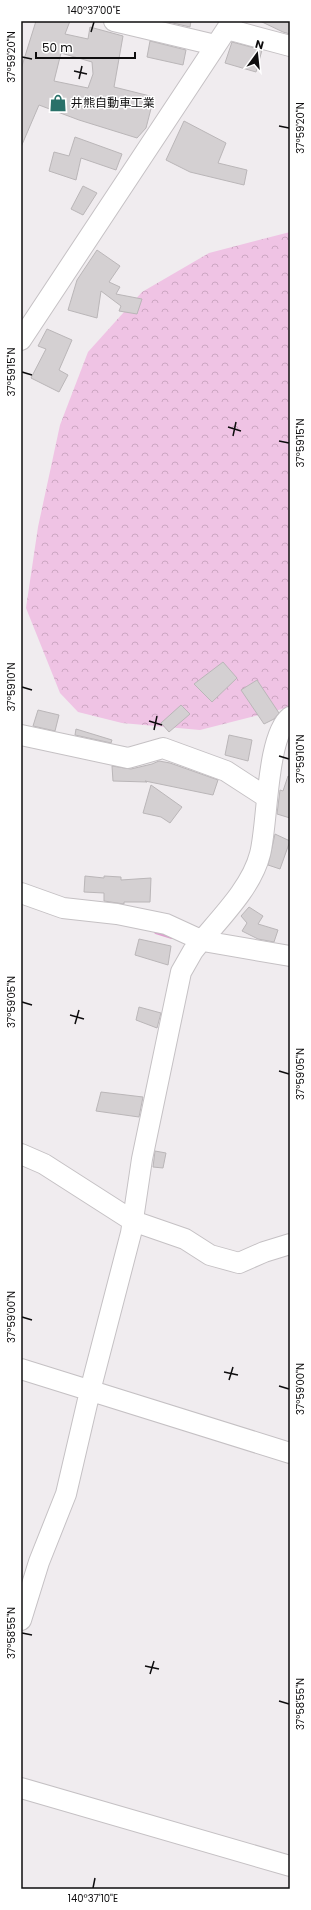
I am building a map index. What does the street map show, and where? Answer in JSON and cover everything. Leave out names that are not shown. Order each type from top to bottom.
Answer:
[{"type":"street","points":[[114,21],[215,45]]},
{"type":"street","points":[[21,340],[215,45],[230,25],[290,46]]},
{"type":"street","points":[[21,1620],[39,1562],[66,1494],[90,1391],[133,1221],[142,1159],[181,972],[193,952],[203,941],[251,876],[260,854],[266,797],[278,737],[290,717]]},
{"type":"street","points":[[21,735],[128,758],[163,748],[226,771],[266,797]]},
{"type":"street","points":[[21,893],[63,908],[117,914],[166,924],[203,941],[290,956]]},
{"type":"street","points":[[21,1154],[44,1164],[133,1221],[185,1239],[210,1255],[239,1263],[264,1252],[290,1244]]},
{"type":"street","points":[[21,1369],[290,1453]]},
{"type":"street","points":[[21,1788],[290,1866]]},
{"type":"green space","points":[[290,232],[290,707],[200,730],[122,723],[78,712],[60,693],[26,608],[38,527],[60,425],[88,352],[142,292],[209,253]]},
{"type":"building","points":[[36,21],[70,21],[65,34],[88,39],[90,27],[123,36],[114,87],[154,97],[146,128],[137,138],[79,120],[39,105],[21,147],[21,69]],"holes":[[[61,53],[92,62],[93,74],[88,88],[54,81]]]},
{"type":"building","points":[[164,21],[191,21],[190,27]]},
{"type":"building","points":[[260,21],[290,21],[290,34],[283,32]]},
{"type":"building","points":[[150,41],[186,50],[183,65],[147,57]]},
{"type":"building","points":[[232,42],[262,50],[256,72],[225,63]]},
{"type":"building","points":[[184,121],[226,143],[218,163],[247,170],[244,185],[190,172],[166,160]]},
{"type":"building","points":[[75,137],[122,154],[116,170],[81,158],[76,180],[49,171],[54,152],[69,156]]},
{"type":"building","points":[[83,186],[97,193],[83,215],[71,209]]},
{"type":"building","points":[[97,250],[120,266],[109,282],[120,287],[116,294],[142,299],[137,314],[119,311],[121,306],[101,291],[97,318],[68,310],[77,280]]},
{"type":"building","points":[[47,329],[72,340],[59,370],[68,375],[59,392],[31,378],[46,349],[38,346]]},
{"type":"building","points":[[223,662],[237,678],[212,702],[194,684]]},
{"type":"building","points":[[257,680],[279,713],[274,719],[264,724],[241,690]]},
{"type":"building","points":[[181,705],[190,714],[169,732],[161,723]]},
{"type":"building","points":[[38,710],[59,715],[55,731],[33,726]]},
{"type":"building","points":[[76,729],[112,740],[111,743],[75,735]]},
{"type":"building","points":[[229,735],[252,740],[248,761],[225,755]]},
{"type":"building","points":[[159,761],[170,763],[218,780],[213,795],[145,781],[147,782],[113,781],[112,766],[131,769]]},
{"type":"building","points":[[288,776],[290,777],[290,818],[277,814],[280,790],[283,791]]},
{"type":"building","points":[[151,785],[182,807],[170,823],[161,817],[143,813]]},
{"type":"building","points":[[275,834],[290,841],[280,869],[268,865]]},
{"type":"building","points":[[85,876],[104,878],[104,876],[121,877],[121,880],[151,878],[150,902],[124,902],[124,904],[104,901],[104,893],[84,892]]},
{"type":"building","points":[[249,907],[263,916],[258,924],[278,930],[274,942],[258,939],[242,931],[247,923],[241,916]]},
{"type":"building","points":[[139,939],[171,946],[168,965],[135,955]]},
{"type":"building","points":[[139,1007],[161,1013],[157,1028],[136,1020]]},
{"type":"building","points":[[101,1092],[143,1097],[139,1117],[96,1111]]},
{"type":"building","points":[[155,1151],[166,1153],[163,1168],[153,1167]]},
{"type":"waterway","points":[[156,932],[172,937]]},
{"type":"place","name":"井熊自動車工業","points":[[58,103]]}]
